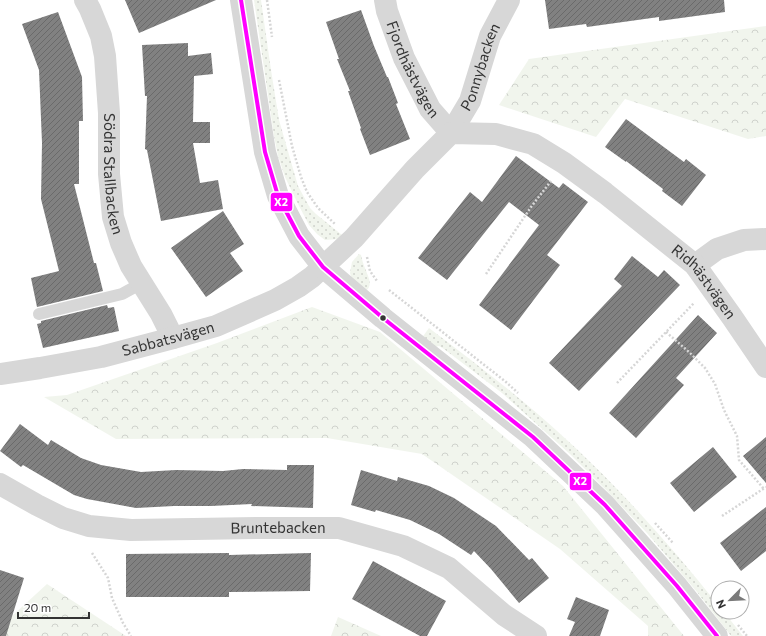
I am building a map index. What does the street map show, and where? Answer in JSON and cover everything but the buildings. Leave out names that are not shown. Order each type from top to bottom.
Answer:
[{"type":"street","name":"Södra Stallbacken","points":[[85,0],[101,36],[106,56],[109,113],[109,174],[113,217],[123,248],[134,271],[165,321],[173,338]]},
{"type":"street","points":[[241,0],[265,152],[278,196],[299,236],[323,267],[383,318],[533,437],[605,506],[677,586],[716,636]]},
{"type":"street","name":"Fjordhästvägen","points":[[385,0],[387,10],[404,58],[430,109],[451,133]]},
{"type":"street","name":"Ponnybacken","points":[[451,133],[470,101],[490,36],[508,0]]},
{"type":"street","points":[[323,267],[354,238],[415,169],[451,133]]},
{"type":"street","name":"Ridhästvägen","points":[[451,133],[496,134],[534,144],[564,163],[610,196],[695,265],[766,367]]},
{"type":"street","points":[[695,265],[717,249],[744,240],[766,239]]},
{"type":"street","name":"Sabbatsvägen","points":[[0,374],[102,357],[216,326],[275,300],[298,287],[323,267]]},
{"type":"street","name":"Bruntebacken","points":[[0,484],[63,518],[89,526],[131,530],[339,528],[403,546],[449,568],[504,615],[536,636]]},
{"type":"lane","points":[[39,314],[122,294],[142,283]]},
{"type":"path","points":[[267,0],[273,43]]},
{"type":"path","points":[[279,79],[292,146],[307,192],[318,208],[334,223],[354,238]]},
{"type":"path","points":[[486,274],[564,163]]},
{"type":"path","points":[[617,383],[710,287]]},
{"type":"path","points":[[666,332],[705,368],[715,384],[724,410],[737,436],[739,460],[765,488],[722,516]]},
{"type":"path","points":[[92,553],[108,578],[112,598],[123,623],[131,636]]},
{"type":"green space","points":[[254,0],[261,0],[279,120],[298,186],[310,208],[342,235],[339,239],[325,240],[309,225],[285,177],[278,156],[274,136]]},
{"type":"green space","points":[[766,26],[766,136],[748,139],[625,99],[596,137],[499,105],[529,59]]},
{"type":"green space","points":[[359,254],[361,255],[370,281],[369,287],[365,292],[353,283],[350,273],[352,262]]},
{"type":"green space","points":[[312,307],[380,332],[563,486],[684,636],[648,636],[648,626],[560,549],[422,454],[327,438],[116,439],[44,397],[67,395],[217,343]]},
{"type":"green space","points":[[429,328],[484,370],[587,459],[633,506],[677,555],[710,595],[710,609],[647,533],[570,454],[502,393],[444,349],[439,346],[435,347],[421,339]]},
{"type":"green space","points":[[47,584],[126,636],[0,636],[0,627]]},
{"type":"green space","points":[[338,617],[381,636],[331,636]]},
{"type":"green space","points":[[719,620],[730,620],[743,636],[731,636]]},
{"type":"transit line","name":"X2","points":[[241,0],[265,152],[278,196],[299,236],[323,267],[383,318],[533,437],[605,505],[677,586],[717,636]]}]
